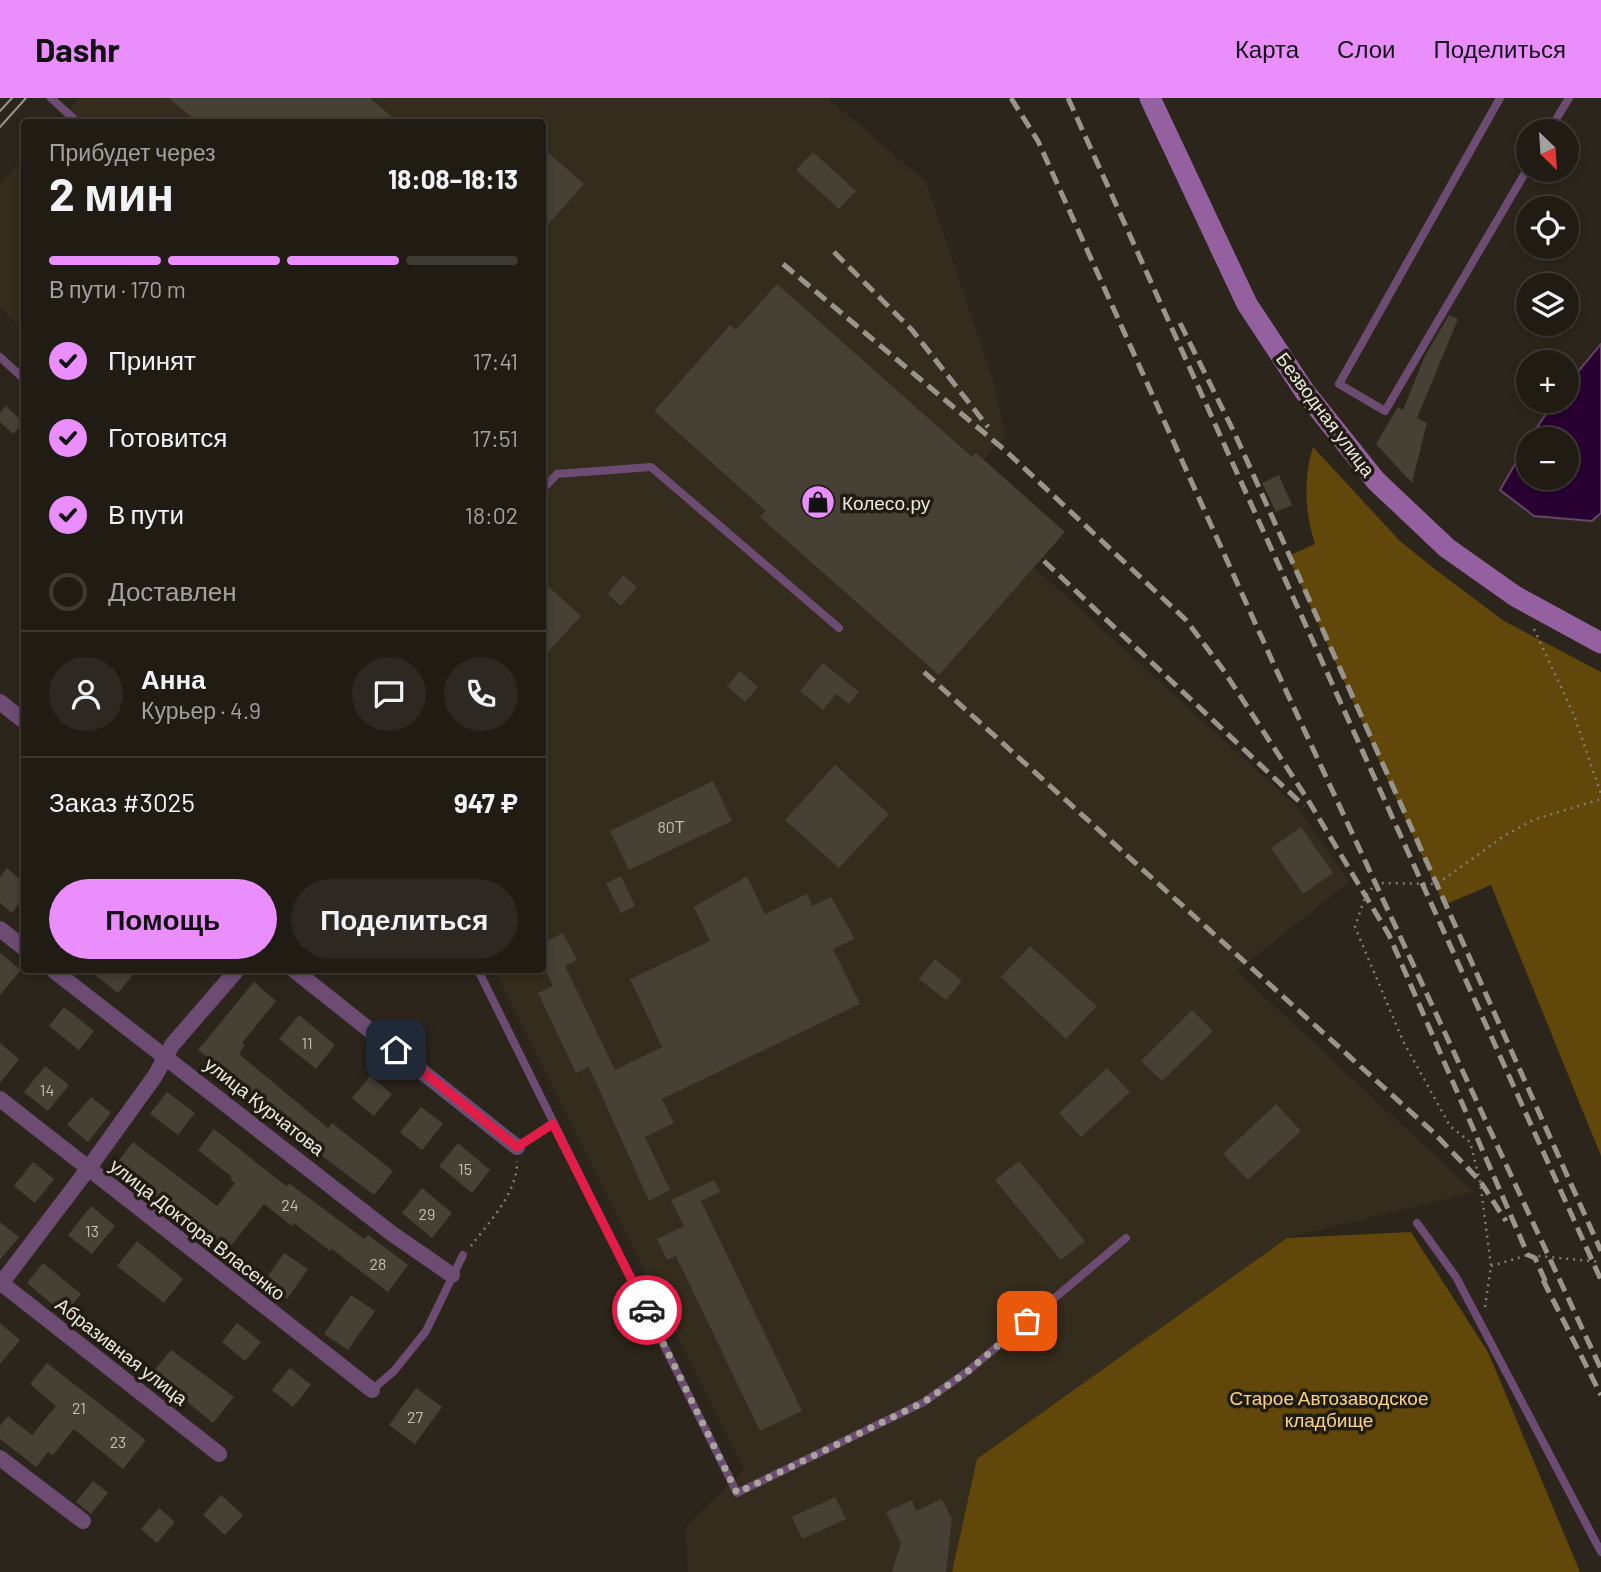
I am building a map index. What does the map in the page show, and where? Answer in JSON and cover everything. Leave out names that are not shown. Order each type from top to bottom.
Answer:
[{"type":"main road","name":"Безводная улица","points":[[1150,98],[1247,304],[1304,393],[1376,481],[1447,548],[1516,596],[1598,638]]},
{"type":"street","points":[[0,702],[21,719]]},
{"type":"street","points":[[0,929],[21,946]]},
{"type":"street","name":"улица Курчатова","points":[[56,973],[391,1233],[452,1275]]},
{"type":"street","points":[[0,1284],[88,1169],[155,1076],[165,1055],[234,973]]},
{"type":"street","points":[[298,973],[517,1147]]},
{"type":"street","name":"улица Доктора Власенко","points":[[0,1099],[372,1390]]},
{"type":"street","name":"Абразивная улица","points":[[0,1284],[219,1454]]},
{"type":"street","points":[[0,1458],[83,1521]]},
{"type":"lane","points":[[51,98],[74,119]]},
{"type":"lane","points":[[1500,98],[1339,384],[1385,411],[1519,182]]},
{"type":"lane","points":[[1556,119],[1569,98]]},
{"type":"lane","points":[[0,357],[21,376]]},
{"type":"lane","points":[[546,486],[557,474],[651,467],[839,628]]},
{"type":"lane","points":[[479,973],[737,1493],[924,1402],[968,1371],[1126,1238]]},
{"type":"lane","points":[[517,1147],[553,1124]]},
{"type":"lane","points":[[1417,1223],[1457,1277],[1601,1552]]},
{"type":"lane","points":[[372,1390],[394,1371],[426,1331],[463,1255]]},
{"type":"path","points":[[1533,628],[1574,715],[1601,794]]},
{"type":"path","points":[[1482,1326],[1490,1266],[1480,1181],[1470,1142],[1450,1126],[1403,1041],[1355,927],[1365,897],[1376,883],[1437,884],[1504,835],[1534,820],[1601,799]]},
{"type":"path","points":[[463,1255],[497,1212],[518,1172],[517,1147]]},
{"type":"path","points":[[1490,1266],[1528,1255],[1601,1262]]},
{"type":"shaded area","points":[[80,98],[828,98],[926,182],[994,382],[1005,436],[953,493],[1297,807],[1349,882],[1237,971],[1474,1192],[1287,1238],[978,1459],[952,1572],[688,1572],[685,1528],[744,1470],[496,973],[546,973],[546,119],[60,119]]},
{"type":"shaded area","points":[[21,161],[21,329],[0,307],[0,185]]},
{"type":"shaded area","points":[[1601,344],[1601,513],[1592,521],[1534,516],[1500,490],[1516,463],[1516,490],[1579,490],[1579,427],[1537,427],[1547,413],[1579,413],[1579,370]]},
{"type":"green space","points":[[1313,447],[1400,541],[1436,570],[1504,621],[1601,672],[1601,1156],[1491,885],[1444,905],[1288,556],[1315,544],[1306,496]]},
{"type":"green space","name":"Старое Автозаводское кладбище","points":[[1411,1232],[1488,1352],[1580,1572],[952,1572],[977,1459],[1287,1238]]},
{"type":"building","points":[[169,98],[370,98],[394,119],[194,119]]},
{"type":"building","points":[[546,151],[584,184],[546,227]]},
{"type":"building","points":[[813,152],[856,191],[839,209],[796,170]]},
{"type":"building","points":[[777,284],[972,457],[976,453],[1065,532],[939,675],[760,517],[766,511],[654,411],[730,325],[736,330]]},
{"type":"building","points":[[1449,315],[1458,319],[1417,418],[1427,423],[1412,483],[1376,444],[1398,407],[1403,410],[1425,356]]},
{"type":"building","points":[[6,406],[21,420],[21,426],[13,434],[0,422],[0,413]]},
{"type":"building","points":[[1279,475],[1292,505],[1276,512],[1262,483]]},
{"type":"building","points":[[623,575],[637,587],[621,606],[608,594]]},
{"type":"building","points":[[546,585],[581,616],[546,654]]},
{"type":"building","points":[[823,663],[859,692],[849,704],[836,694],[823,710],[800,691]]},
{"type":"building","points":[[740,671],[758,687],[745,702],[727,686]]},
{"type":"building","points":[[835,765],[889,814],[839,868],[785,820]]},
{"type":"building","points":[[713,781],[732,821],[629,870],[610,831]]},
{"type":"building","points":[[1301,827],[1333,873],[1303,894],[1271,848]]},
{"type":"building","points":[[7,868],[21,880],[21,901],[12,913],[0,903],[0,877]]},
{"type":"building","points":[[621,876],[635,906],[621,913],[606,883]]},
{"type":"building","points":[[747,876],[765,914],[807,894],[812,906],[831,897],[855,939],[833,949],[860,1004],[662,1099],[674,1123],[645,1137],[670,1190],[649,1201],[589,1067],[576,1073],[538,993],[553,986],[546,971],[546,941],[563,933],[577,960],[565,966],[615,1070],[662,1047],[630,979],[710,941],[694,907]]},
{"type":"building","points":[[1030,946],[1097,1006],[1066,1039],[1001,977]]},
{"type":"building","points":[[0,953],[21,970],[0,995]]},
{"type":"building","points":[[935,959],[962,981],[946,1000],[919,979]]},
{"type":"building","points":[[93,973],[135,973],[118,993]]},
{"type":"building","points":[[254,982],[276,1001],[242,1043],[245,1045],[239,1054],[328,1128],[332,1123],[393,1171],[374,1195],[235,1090],[240,1084],[198,1050]]},
{"type":"building","points":[[64,1007],[94,1031],[79,1050],[49,1026]]},
{"type":"building","points":[[1192,1010],[1213,1031],[1162,1081],[1141,1061]]},
{"type":"building","points":[[299,1015],[335,1045],[316,1069],[279,1039]]},
{"type":"building","points":[[0,1043],[19,1059],[0,1083]]},
{"type":"building","points":[[45,1066],[69,1085],[48,1111],[24,1092]]},
{"type":"building","points":[[1107,1068],[1130,1092],[1081,1137],[1059,1113]]},
{"type":"building","points":[[370,1076],[392,1094],[374,1116],[352,1098]]},
{"type":"building","points":[[167,1092],[195,1113],[178,1135],[150,1114]]},
{"type":"building","points":[[91,1097],[111,1113],[88,1142],[67,1125]]},
{"type":"building","points":[[1276,1104],[1301,1131],[1248,1180],[1223,1154]]},
{"type":"building","points":[[421,1107],[443,1124],[422,1150],[400,1132]]},
{"type":"building","points":[[214,1129],[286,1186],[289,1183],[364,1239],[368,1235],[408,1265],[388,1292],[332,1249],[330,1251],[294,1223],[292,1226],[264,1204],[226,1252],[116,1164],[133,1142],[217,1206],[235,1183],[230,1179],[232,1177],[198,1150]]},
{"type":"building","points":[[458,1143],[490,1170],[472,1193],[439,1166]]},
{"type":"building","points":[[1019,1161],[1085,1241],[1061,1260],[995,1180]]},
{"type":"building","points":[[33,1162],[54,1179],[35,1203],[14,1186]]},
{"type":"building","points":[[714,1180],[720,1192],[701,1201],[802,1411],[760,1431],[676,1256],[667,1260],[657,1239],[684,1226],[671,1200]]},
{"type":"building","points":[[422,1188],[452,1213],[432,1238],[402,1213]]},
{"type":"building","points":[[91,1206],[115,1226],[92,1254],[68,1235]]},
{"type":"building","points":[[0,1222],[19,1237],[0,1260]]},
{"type":"building","points":[[137,1241],[183,1279],[164,1303],[117,1266]]},
{"type":"building","points":[[284,1253],[308,1269],[287,1299],[263,1283]]},
{"type":"building","points":[[43,1263],[81,1294],[64,1314],[27,1283]]},
{"type":"building","points":[[351,1295],[375,1311],[348,1350],[324,1334]]},
{"type":"building","points":[[0,1323],[20,1340],[0,1364]]},
{"type":"building","points":[[237,1323],[261,1342],[245,1361],[222,1342]]},
{"type":"building","points":[[171,1350],[234,1397],[213,1423],[175,1392],[172,1396],[149,1377]]},
{"type":"building","points":[[47,1363],[146,1440],[123,1469],[74,1429],[53,1455],[48,1452],[36,1467],[0,1439],[0,1426],[8,1416],[32,1435],[56,1406],[30,1384]]},
{"type":"building","points":[[290,1368],[311,1385],[293,1407],[272,1390]]},
{"type":"building","points":[[416,1388],[442,1407],[415,1444],[389,1425]]},
{"type":"building","points":[[93,1481],[108,1493],[91,1514],[76,1502]]},
{"type":"building","points":[[221,1495],[243,1515],[225,1535],[203,1515]]},
{"type":"building","points":[[835,1497],[846,1519],[802,1539],[792,1517]]},
{"type":"building","points":[[942,1499],[952,1519],[946,1572],[892,1572],[901,1543],[886,1512],[912,1500],[916,1511]]},
{"type":"building","points":[[159,1508],[175,1522],[157,1543],[141,1529]]},
{"type":"tram line","points":[[0,111],[12,98]]},
{"type":"tram line","points":[[0,127],[26,98]]},
{"type":"railway","points":[[1011,98],[1038,141],[1275,667],[1601,1369]]},
{"type":"railway","points":[[1068,98],[1601,1280]]},
{"type":"railway","points":[[834,252],[912,330],[988,427]]},
{"type":"railway","points":[[783,264],[1007,452],[1186,620],[1222,668],[1308,800],[1389,935],[1528,1255],[1535,1258],[1548,1287]]},
{"type":"railway","points":[[1180,323],[1235,434],[1601,1251]]},
{"type":"railway","points":[[1044,561],[1304,806]]},
{"type":"railway","points":[[924,672],[1433,1132],[1480,1181],[1506,1221]]},
{"type":"railway","points":[[1543,1280],[1601,1395]]},
{"type":"way so far","points":[[647,1310],[737,1493],[924,1402],[968,1371],[1027,1321]]},
{"type":"place","name":"Колесо.ру","points":[[818,502]]},
{"type":"route","points":[[396,1050],[517,1147],[553,1124],[647,1310]]}]
